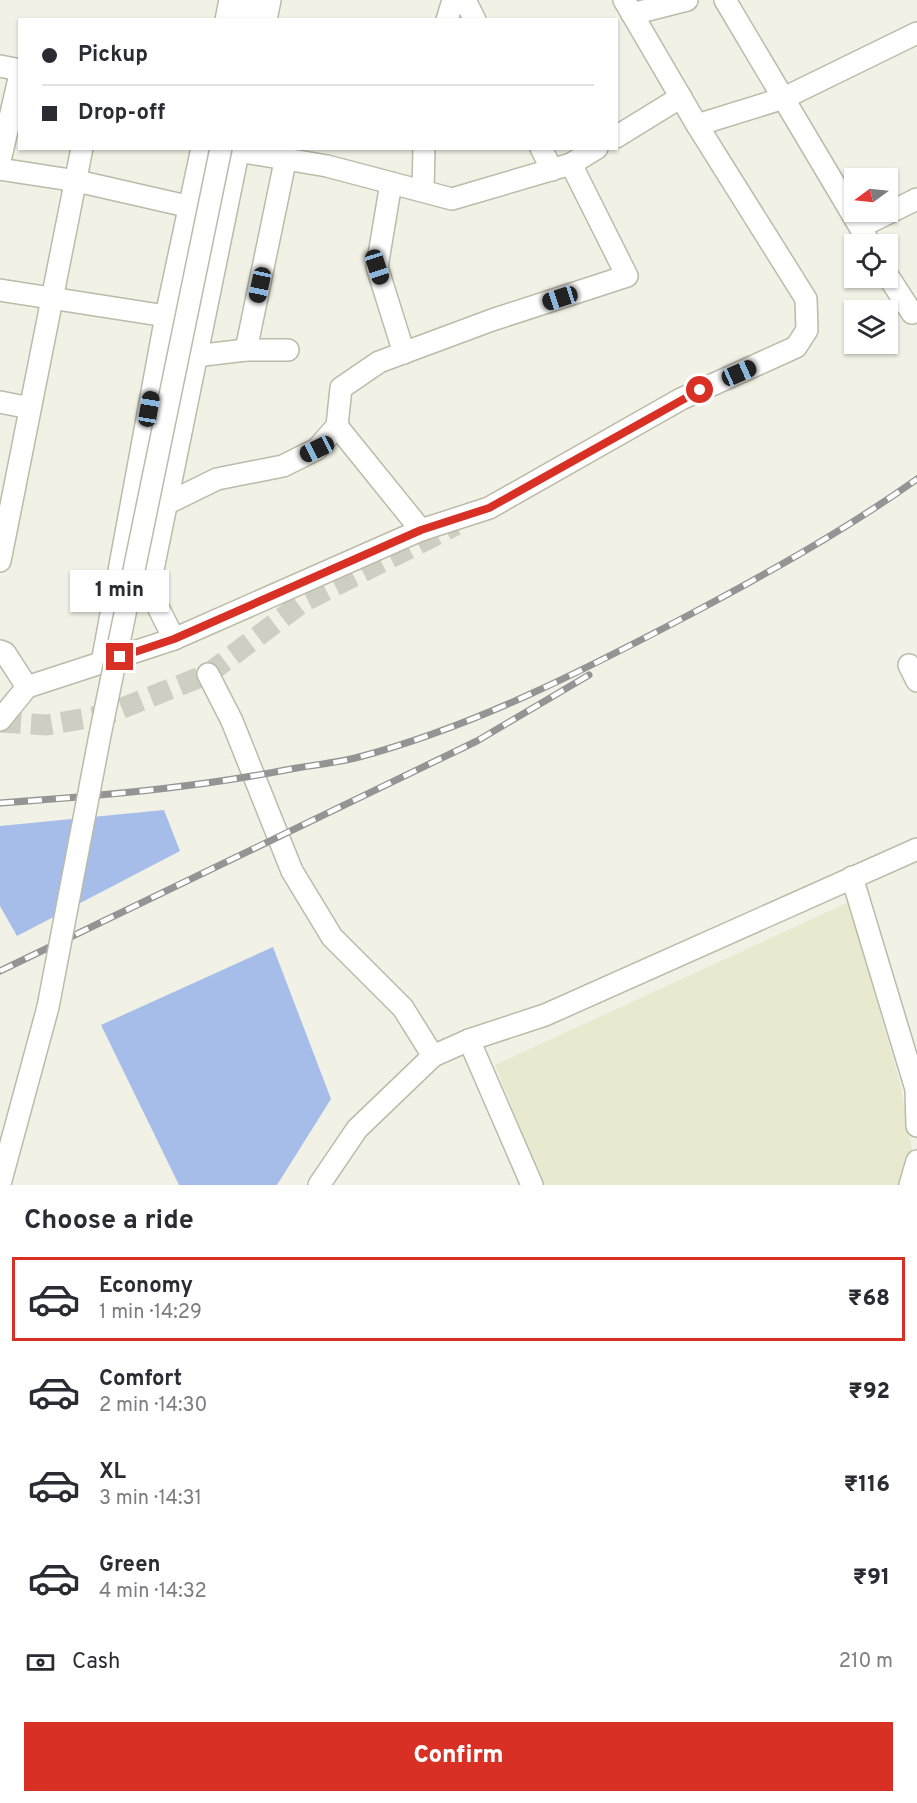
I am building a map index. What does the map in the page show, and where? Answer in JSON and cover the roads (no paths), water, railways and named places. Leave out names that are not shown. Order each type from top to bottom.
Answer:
[{"type":"street","points":[[226,18],[230,0]]},
{"type":"street","points":[[247,18],[251,0]]},
{"type":"street","points":[[266,18],[270,0]]},
{"type":"street","points":[[448,18],[453,0]]},
{"type":"street","points":[[465,0],[474,18]]},
{"type":"street","points":[[0,720],[27,687],[174,639],[421,530],[489,508],[681,399],[796,347],[807,330],[806,299],[697,125],[628,7],[687,0]]},
{"type":"street","points":[[725,0],[864,234]]},
{"type":"street","points":[[697,125],[784,98],[917,33]]},
{"type":"street","points":[[0,66],[18,70]]},
{"type":"street","points":[[0,161],[18,83]]},
{"type":"street","points":[[618,135],[681,97]]},
{"type":"street","points":[[0,561],[4,516],[30,408],[82,150]]},
{"type":"street","points":[[102,663],[166,316],[202,150]]},
{"type":"street","points":[[174,639],[149,589],[233,150]]},
{"type":"street","points":[[0,1184],[48,1007],[100,735],[233,150]]},
{"type":"street","points":[[240,150],[286,157],[453,199],[561,167],[593,150]]},
{"type":"street","points":[[423,191],[424,150]]},
{"type":"street","points":[[164,505],[217,479],[283,466],[317,449],[337,426],[341,388],[380,362],[627,276],[561,167],[543,150]]},
{"type":"street","points":[[246,350],[286,157]]},
{"type":"street","points":[[0,170],[77,181],[191,207]]},
{"type":"street","points":[[391,183],[377,267],[404,352]]},
{"type":"street","points":[[868,234],[917,199]]},
{"type":"street","points":[[896,288],[912,314]]},
{"type":"street","points":[[0,290],[166,316]]},
{"type":"street","points":[[195,356],[246,350],[288,350]]},
{"type":"street","points":[[0,402],[30,408]]},
{"type":"street","points":[[337,426],[421,530]]},
{"type":"street","points":[[0,651],[5,653],[27,687]]},
{"type":"street","points":[[208,675],[232,721],[292,871],[332,937],[404,1008],[433,1056]]},
{"type":"street","points":[[319,1185],[357,1129],[433,1056],[469,1040],[545,1015],[917,849]]},
{"type":"street","points":[[852,877],[911,1051],[916,1089],[917,1126]]},
{"type":"street","points":[[469,1040],[531,1185]]},
{"type":"street","points":[[910,1185],[917,1161]]},
{"type":"water","points":[[164,810],[180,851],[17,936],[0,906],[0,826]]},
{"type":"water","points":[[273,947],[331,1099],[277,1185],[179,1185],[101,1025]]},
{"type":"tunnel","points":[[0,722],[47,725],[105,715],[208,674],[303,602],[456,525]]},
{"type":"railway","points":[[0,803],[146,790],[255,776],[351,759],[444,730],[568,677],[687,616],[804,551],[917,479]]},
{"type":"railway","points":[[0,971],[477,741],[589,675]]}]
